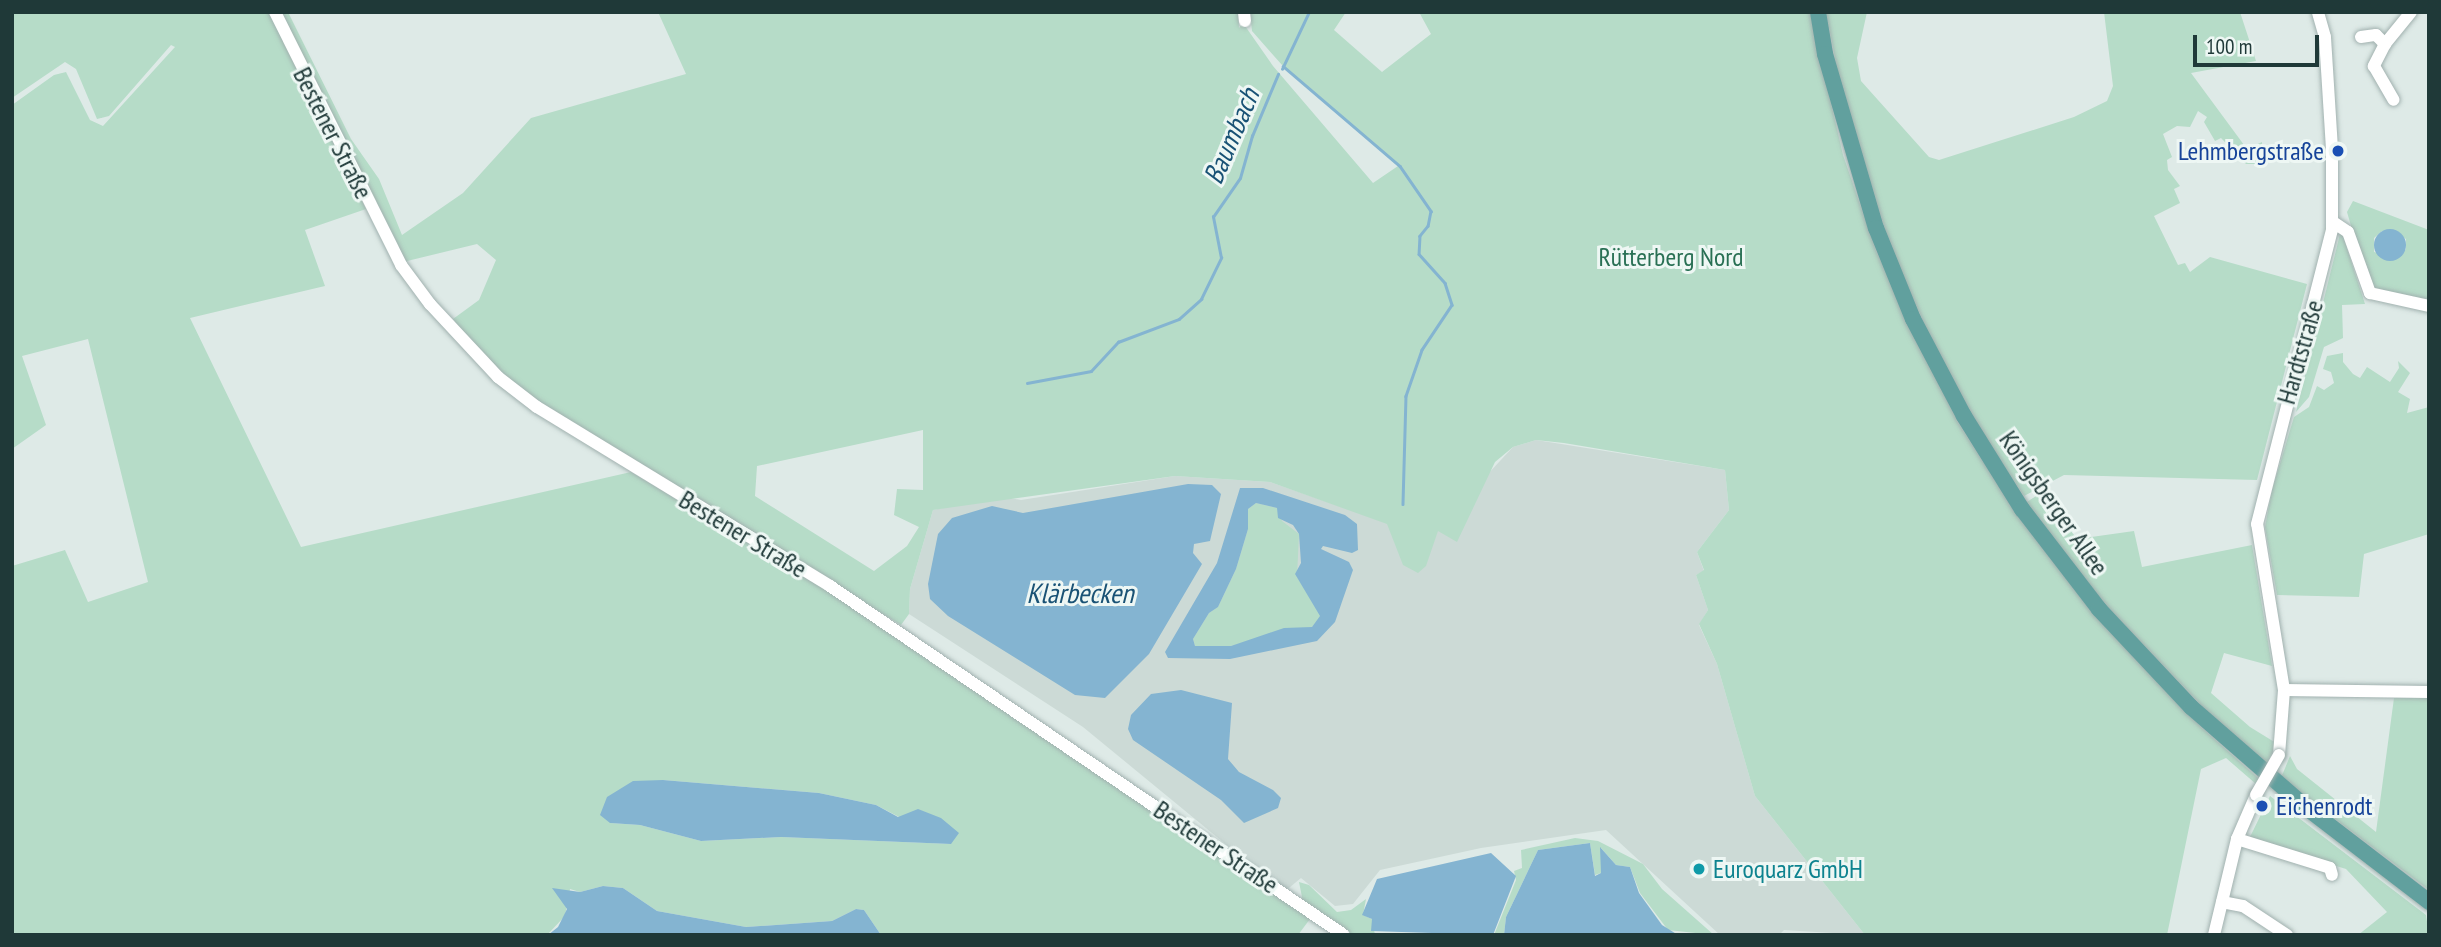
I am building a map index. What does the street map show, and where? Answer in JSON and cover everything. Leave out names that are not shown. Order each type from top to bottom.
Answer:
[{"type":"main road","name":"Königsberger Allee","points":[[1818,12],[1854,164],[1885,251],[1913,319],[1964,416],[2022,509],[2099,609],[2191,707],[2308,809],[2429,902]]},
{"type":"street","name":"Bestener Straße","points":[[275,12],[401,265],[438,314],[498,377],[537,407],[830,586],[1344,935]]},
{"type":"street","name":"Hardtstraße","points":[[2214,935],[2237,839],[2256,795],[2279,755],[2284,690],[2258,548],[2258,514],[2333,222],[2332,149],[2325,37],[2318,12]]},
{"type":"street","points":[[2394,100],[2374,66],[2385,44],[2411,12]]},
{"type":"street","points":[[2361,37],[2376,35],[2385,44]]},
{"type":"street","points":[[2333,222],[2348,232],[2370,293],[2429,306]]},
{"type":"street","points":[[2284,690],[2429,692]]},
{"type":"street","points":[[2237,839],[2330,868],[2332,876]]},
{"type":"street","points":[[2222,901],[2243,906],[2287,935]]},
{"type":"shaded area","name":"Euroquarz GmbH","points":[[1536,440],[1725,470],[1729,510],[1697,552],[1704,571],[1696,575],[1708,610],[1699,625],[1717,664],[1755,796],[1865,935],[1784,930],[1779,935],[1720,935],[1606,830],[1481,848],[1380,870],[1353,904],[1335,906],[1301,878],[1284,892],[1083,727],[909,614],[910,589],[933,510],[999,496],[1021,500],[1175,476],[1270,482],[1353,511],[1486,476],[1513,447]]},
{"type":"green space","points":[[12,12],[270,12],[366,209],[305,230],[325,286],[190,318],[301,547],[631,472],[860,610],[1313,915],[1298,935],[881,935],[864,910],[856,909],[832,921],[746,927],[657,911],[623,888],[603,886],[580,892],[570,889],[565,916],[547,935],[12,935],[12,566],[65,550],[88,602],[148,582],[88,339],[22,356],[46,425],[12,449],[12,105],[54,75],[66,72],[90,120],[103,126],[175,47],[171,45],[109,116],[97,119],[76,69],[65,62],[12,98]],"holes":[[[663,780],[819,793],[876,805],[951,844],[781,837],[701,841],[640,825],[610,823]]]},
{"type":"green space","name":"Rütterberg Nord","points":[[279,12],[288,12],[351,139],[379,179],[402,235],[463,193],[531,118],[686,74],[658,12],[1238,12],[1239,28],[1243,23],[1273,66],[1373,183],[1398,166],[1282,65],[1252,31],[1250,12],[1346,12],[1334,30],[1382,72],[1431,34],[1419,12],[1810,12],[1843,155],[1876,251],[1957,421],[2016,514],[2093,614],[2202,728],[2259,779],[2256,784],[2226,758],[2201,769],[2167,935],[1865,935],[1755,796],[1717,664],[1699,624],[1708,610],[1696,575],[1704,570],[1697,552],[1729,510],[1725,470],[1564,443],[1536,440],[1513,447],[1495,462],[1457,542],[1438,531],[1426,566],[1418,573],[1403,565],[1387,524],[1270,482],[1175,476],[933,510],[910,589],[909,614],[901,625],[536,404],[483,358],[453,319],[479,300],[496,260],[477,244],[403,262]],"holes":[[[923,430],[923,490],[897,489],[894,515],[919,527],[907,546],[874,571],[755,496],[757,466]]]},
{"type":"green space","points":[[1826,12],[1867,12],[1857,58],[1861,81],[1929,157],[1939,160],[2074,117],[2107,101],[2113,86],[2104,12],[2240,12],[2256,61],[2191,73],[2247,149],[2262,142],[2263,164],[2246,164],[2221,138],[2215,141],[2204,122],[2207,117],[2198,111],[2190,127],[2177,126],[2163,134],[2172,157],[2167,160],[2168,170],[2180,186],[2174,189],[2180,203],[2154,216],[2178,265],[2185,263],[2190,272],[2210,257],[2307,284],[2257,480],[2064,475],[2024,496],[1974,420],[1928,332],[1889,243],[1838,73]]},
{"type":"green space","points":[[2353,201],[2429,230],[2429,301],[2369,288],[2347,212]],"holes":[[[2382,231],[2393,231],[2406,239],[2406,249],[2398,257],[2374,252],[2374,238]]]},
{"type":"green space","points":[[2341,230],[2365,304],[2342,305],[2343,338],[2324,347],[2309,397],[2296,412]]},
{"type":"green space","points":[[2343,353],[2343,362],[2360,378],[2367,367],[2390,382],[2399,368],[2398,361],[2410,373],[2398,392],[2410,399],[2407,413],[2429,407],[2429,534],[2364,554],[2359,597],[2277,595],[2265,527],[2272,490],[2294,417],[2309,407],[2317,386],[2324,390],[2334,383],[2331,372],[2323,369],[2327,356]]},
{"type":"green space","points":[[2042,492],[2077,539],[2134,531],[2142,567],[2252,545],[2272,666],[2224,653],[2211,693],[2250,727],[2276,743],[2267,765],[2206,710],[2104,603],[2027,502]]},
{"type":"green space","points":[[1256,503],[1277,508],[1282,521],[1299,534],[1297,577],[1321,616],[1312,627],[1231,646],[1195,646],[1193,639],[1209,613],[1218,607],[1236,569],[1248,529],[1248,509]]},
{"type":"green space","points":[[2429,697],[2429,890],[2281,778],[2290,756],[2297,769],[2376,832],[2394,698]]},
{"type":"green space","points":[[2270,796],[2426,915],[2429,935],[2358,935],[2387,912],[2346,869],[2249,839]]},
{"type":"green space","points":[[1575,838],[1598,841],[1643,864],[1662,889],[1714,935],[1668,930],[1640,893],[1630,867],[1616,865],[1601,848],[1601,873],[1595,875],[1590,843],[1538,850],[1506,917],[1504,935],[1494,935],[1516,880],[1514,871],[1522,868],[1521,850]]},
{"type":"green space","points":[[1299,882],[1309,885],[1337,912],[1351,910],[1366,899],[1363,915],[1372,919],[1375,935],[1349,935],[1303,902]]},
{"type":"water","points":[[2390,229],[2401,234],[2406,245],[2401,256],[2390,261],[2379,256],[2374,245],[2379,234]]},
{"type":"water","name":"Klärbecken","points":[[1188,484],[1212,485],[1221,494],[1210,541],[1194,544],[1193,553],[1202,564],[1149,654],[1105,698],[1075,695],[948,616],[930,599],[928,584],[938,534],[952,518],[992,506],[1023,513]]},
{"type":"water","name":"Klärbecken","points":[[1240,488],[1263,488],[1345,515],[1357,524],[1358,550],[1352,553],[1323,546],[1321,549],[1349,562],[1353,570],[1335,622],[1317,641],[1230,659],[1168,658],[1165,652],[1217,563]],"holes":[[[1256,503],[1277,508],[1278,518],[1293,525],[1299,534],[1301,563],[1295,574],[1320,616],[1312,627],[1284,628],[1231,646],[1195,646],[1193,639],[1209,613],[1218,607],[1236,569],[1248,529],[1248,509]]]},
{"type":"water","points":[[1181,690],[1232,703],[1228,759],[1239,772],[1273,790],[1281,798],[1278,808],[1244,823],[1221,800],[1133,740],[1128,729],[1131,715],[1151,694]]},
{"type":"water","points":[[663,780],[819,793],[876,805],[898,817],[918,809],[941,818],[959,833],[951,844],[781,837],[701,841],[640,825],[610,823],[600,815],[607,797],[633,781]]},
{"type":"water","points":[[1590,843],[1595,876],[1601,873],[1600,847],[1616,865],[1630,867],[1639,893],[1662,925],[1678,935],[1504,935],[1506,917],[1538,850]]},
{"type":"water","points":[[1491,853],[1516,876],[1493,935],[1371,931],[1372,919],[1362,915],[1377,879]]},
{"type":"water","points":[[603,886],[623,888],[657,911],[746,927],[832,921],[856,909],[864,910],[881,935],[548,935],[558,927],[567,909],[552,888],[580,892]]},
{"type":"waterway","name":"Baumbach","points":[[1282,69],[1309,12]]},
{"type":"waterway","points":[[1283,66],[1400,166],[1431,211],[1428,226],[1420,236],[1419,254],[1445,283],[1452,305],[1422,350],[1406,396],[1403,504]]},
{"type":"waterway","name":"Baumbach","points":[[1027,383],[1091,371],[1118,342],[1179,319],[1201,299],[1221,258],[1213,217],[1240,178],[1252,136],[1278,74]]},
{"type":"place","name":"Lehmbergstraße","points":[[2338,151]]},
{"type":"place","name":"Eichenrodt","points":[[2262,806]]},
{"type":"place","name":"Euroquarz GmbH","points":[[1699,869]]}]
